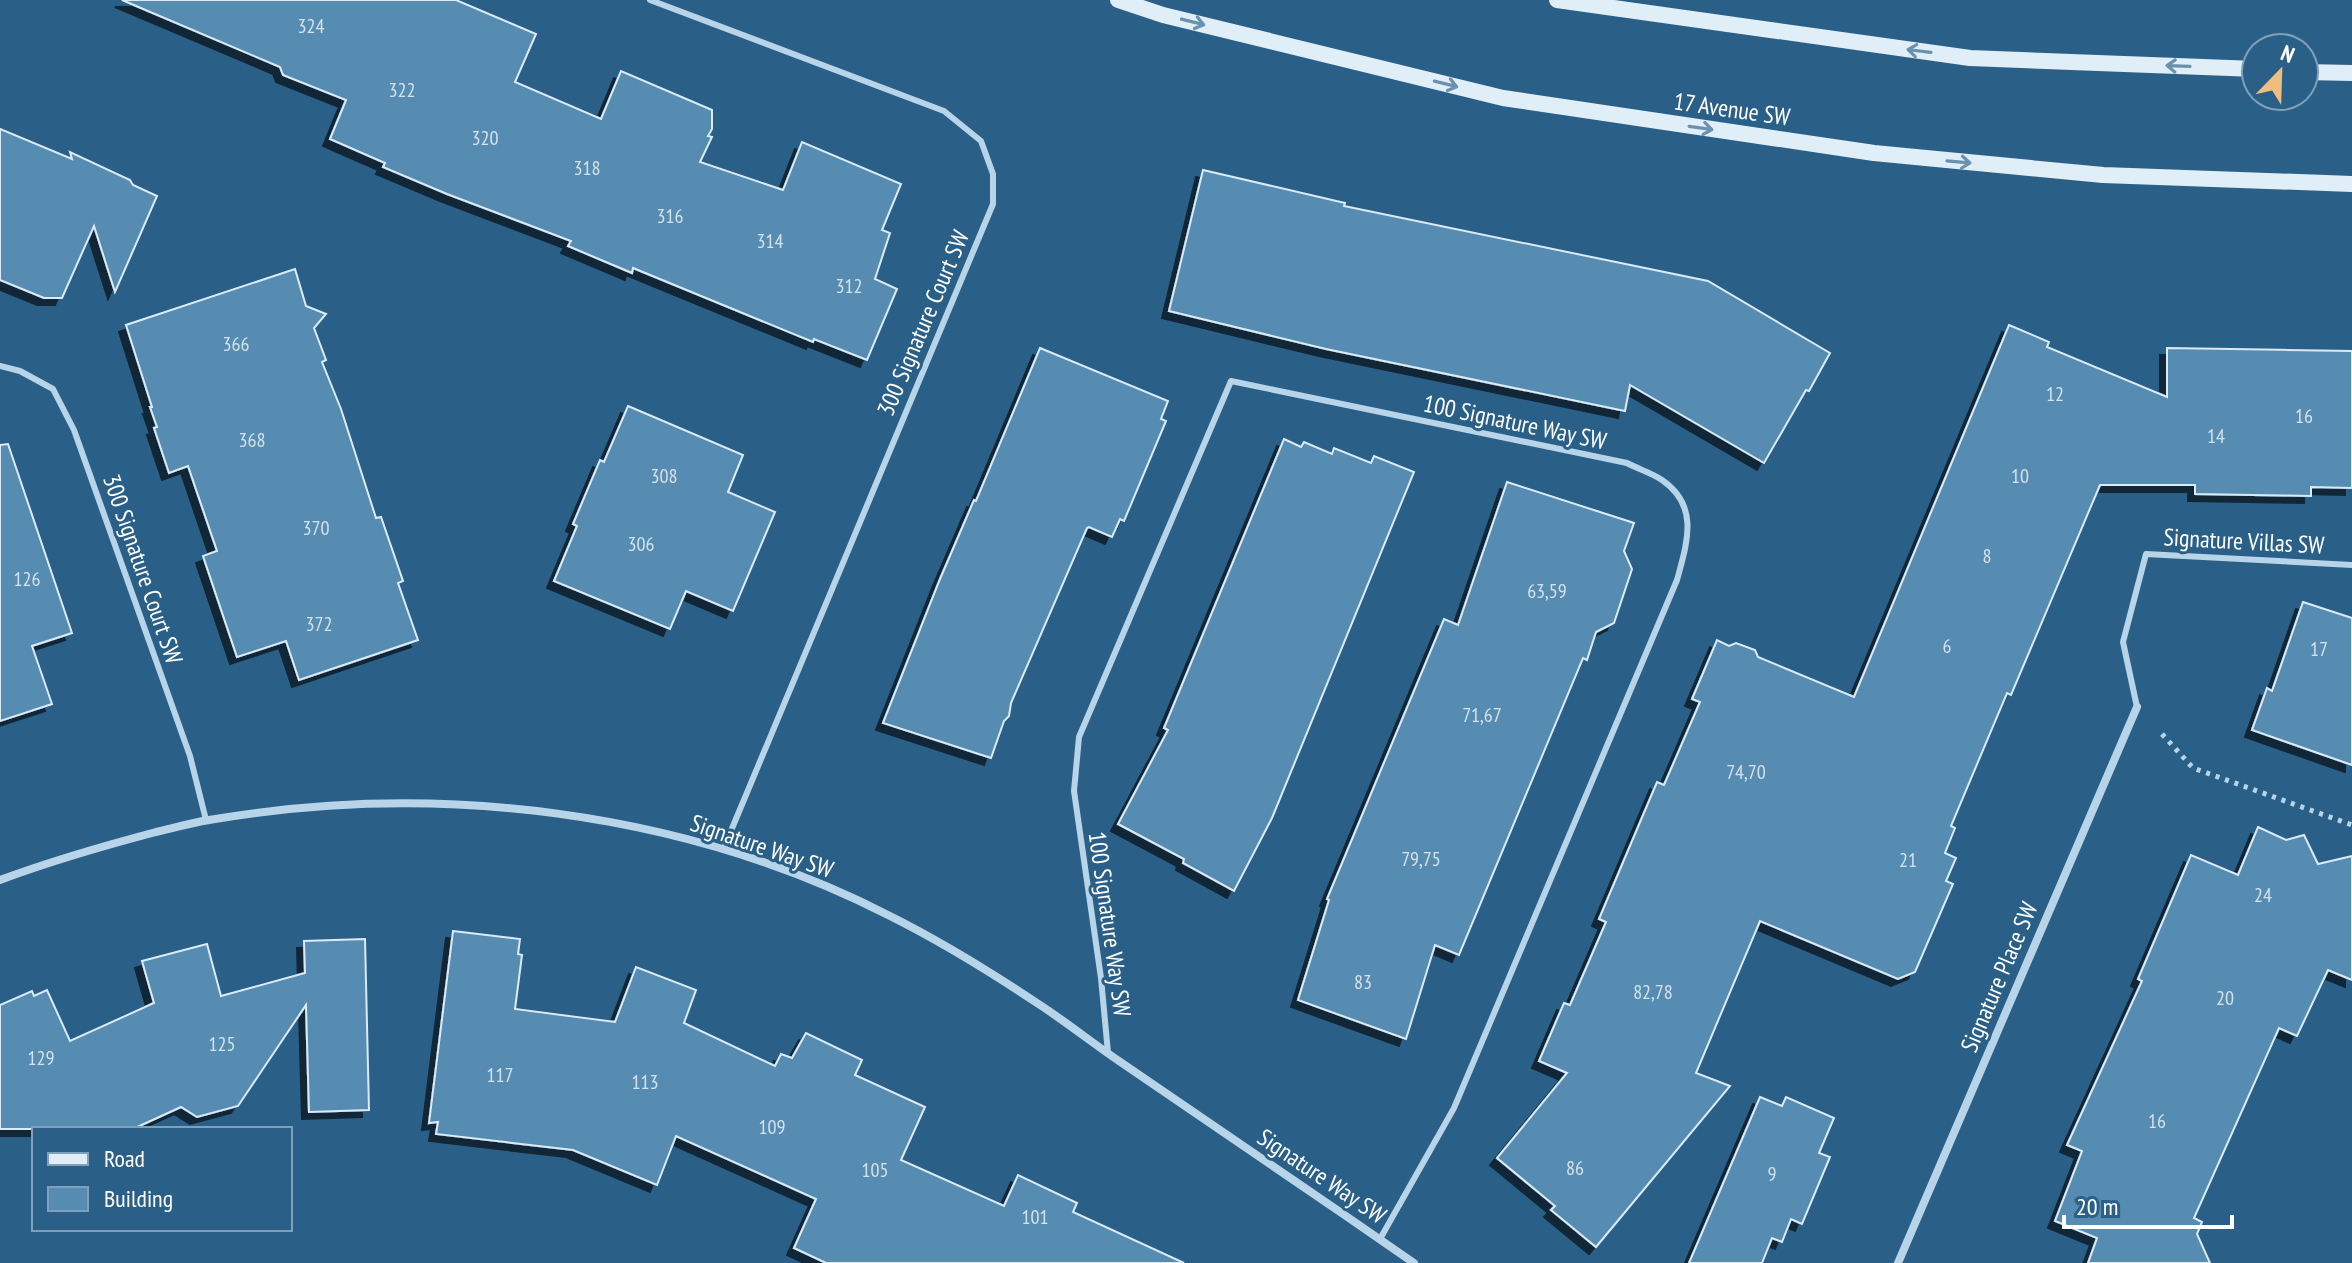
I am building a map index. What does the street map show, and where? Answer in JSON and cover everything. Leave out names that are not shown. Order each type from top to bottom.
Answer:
[{"type":"main road","name":"17 Avenue SW","points":[[1118,0],[1163,15],[1503,98],[1629,118],[1874,153],[2103,175],[2352,184]]},
{"type":"main road","points":[[1557,0],[1970,58],[2240,68]]},
{"type":"main road","points":[[2320,72],[2352,73]]},
{"type":"street","name":"Signature Place SW","points":[[1898,1263],[2137,707]]},
{"type":"street","name":"Signature Way SW","points":[[0,880],[114,843],[206,820],[371,803],[460,804],[549,812],[637,827],[723,850],[807,878],[888,914],[965,957],[1040,1004],[1414,1263]]},
{"type":"lane","name":"300 Signature Court SW","points":[[650,0],[944,111],[981,141],[993,174],[993,204],[723,850]]},
{"type":"lane","name":"300 Signature Court SW","points":[[0,366],[20,371],[53,389],[74,430],[190,756],[206,820]]},
{"type":"lane","name":"100 Signature Way SW","points":[[1108,1054],[1101,978],[1074,791],[1079,737],[1231,381],[1627,463],[1663,480],[1685,504],[1689,538],[1677,580],[1454,1108],[1380,1239]]},
{"type":"lane","name":"Signature Villas SW","points":[[2137,707],[2123,642],[2146,554],[2352,565]]},
{"type":"path","points":[[2137,707],[2193,768],[2352,825]]},
{"type":"building","points":[[122,0],[456,0],[536,34],[515,82],[601,119],[621,71],[712,110],[712,129],[708,136],[712,137],[700,162],[783,190],[802,142],[901,184],[882,230],[890,233],[875,279],[897,289],[867,360],[814,339],[813,342],[633,268],[632,273],[568,246],[571,241],[383,167],[385,163],[330,139],[346,100],[283,75],[280,67]]},
{"type":"building","points":[[0,129],[72,159],[70,152],[157,196],[115,292],[94,226],[62,298],[44,298],[0,280]]},
{"type":"building","points":[[1203,170],[1345,203],[1344,206],[1708,281],[1830,353],[1764,463],[1630,385],[1625,411],[1326,349],[1169,311]]},
{"type":"building","points":[[295,269],[306,306],[326,314],[314,328],[326,360],[322,362],[341,409],[376,518],[381,517],[403,581],[398,583],[418,640],[299,680],[286,641],[237,657],[203,556],[217,551],[188,466],[169,473],[126,325]]},
{"type":"building","points":[[2009,325],[2049,342],[2047,347],[2167,397],[2167,348],[2352,351],[2352,488],[2311,487],[2311,496],[2195,494],[2195,485],[2100,485],[2011,695],[2007,693],[1951,826],[1955,828],[1945,853],[1956,858],[1946,881],[1953,884],[1915,972],[1898,979],[1760,921],[1696,1073],[1730,1086],[1596,1247],[1551,1210],[1555,1206],[1497,1158],[1567,1073],[1539,1061],[1564,1003],[1570,1005],[1606,922],[1599,919],[1657,782],[1664,785],[1700,702],[1692,699],[1717,640],[1729,646],[1736,643],[1755,650],[1758,657],[1854,697]]},
{"type":"building","points":[[1040,348],[1168,401],[1161,419],[1166,421],[1124,521],[1120,519],[1112,537],[1087,528],[1011,703],[1009,716],[1004,721],[991,758],[883,723],[940,579]]},
{"type":"building","points":[[628,406],[743,455],[728,492],[775,512],[733,611],[686,591],[670,629],[554,581],[577,526],[573,524],[600,460],[604,462]]},
{"type":"building","points":[[1284,439],[1301,447],[1304,442],[1332,454],[1334,448],[1371,463],[1374,456],[1414,472],[1272,818],[1234,891],[1183,863],[1184,859],[1118,824],[1168,730],[1164,728]]},
{"type":"building","points":[[8,444],[72,633],[32,646],[52,704],[0,721],[0,445]]},
{"type":"building","points":[[1507,482],[1634,523],[1624,551],[1632,569],[1614,623],[1596,632],[1587,660],[1583,658],[1459,955],[1435,945],[1406,1039],[1298,1000],[1327,899],[1444,619],[1458,625]]},
{"type":"building","points":[[2303,602],[2352,618],[2352,765],[2252,730],[2267,688],[2272,691]]},
{"type":"building","points":[[2258,827],[2286,840],[2304,835],[2318,864],[2352,856],[2352,980],[2328,970],[2297,1036],[2279,1028],[2194,1218],[2202,1222],[2197,1234],[2210,1263],[2088,1263],[2097,1238],[2055,1221],[2082,1151],[2067,1145],[2142,981],[2138,979],[2191,855],[2238,875]]},
{"type":"building","points":[[453,931],[520,939],[518,954],[522,955],[515,1009],[615,1022],[636,967],[696,990],[684,1023],[775,1066],[781,1054],[792,1058],[806,1033],[862,1060],[855,1075],[925,1107],[901,1160],[1004,1206],[1018,1175],[1077,1203],[1073,1212],[1184,1263],[826,1263],[794,1248],[816,1199],[676,1136],[657,1185],[573,1150],[436,1134],[438,1122],[429,1123]]},
{"type":"building","points":[[365,939],[369,1110],[309,1112],[306,1005],[238,1106],[197,1117],[181,1107],[137,1127],[0,1129],[0,1005],[32,991],[34,996],[47,990],[70,1041],[154,1003],[142,961],[207,944],[221,996],[305,973],[304,941]]},
{"type":"building","points":[[1760,1097],[1782,1106],[1786,1097],[1834,1118],[1819,1153],[1830,1157],[1802,1224],[1791,1219],[1782,1242],[1772,1238],[1762,1263],[1689,1263]]}]
